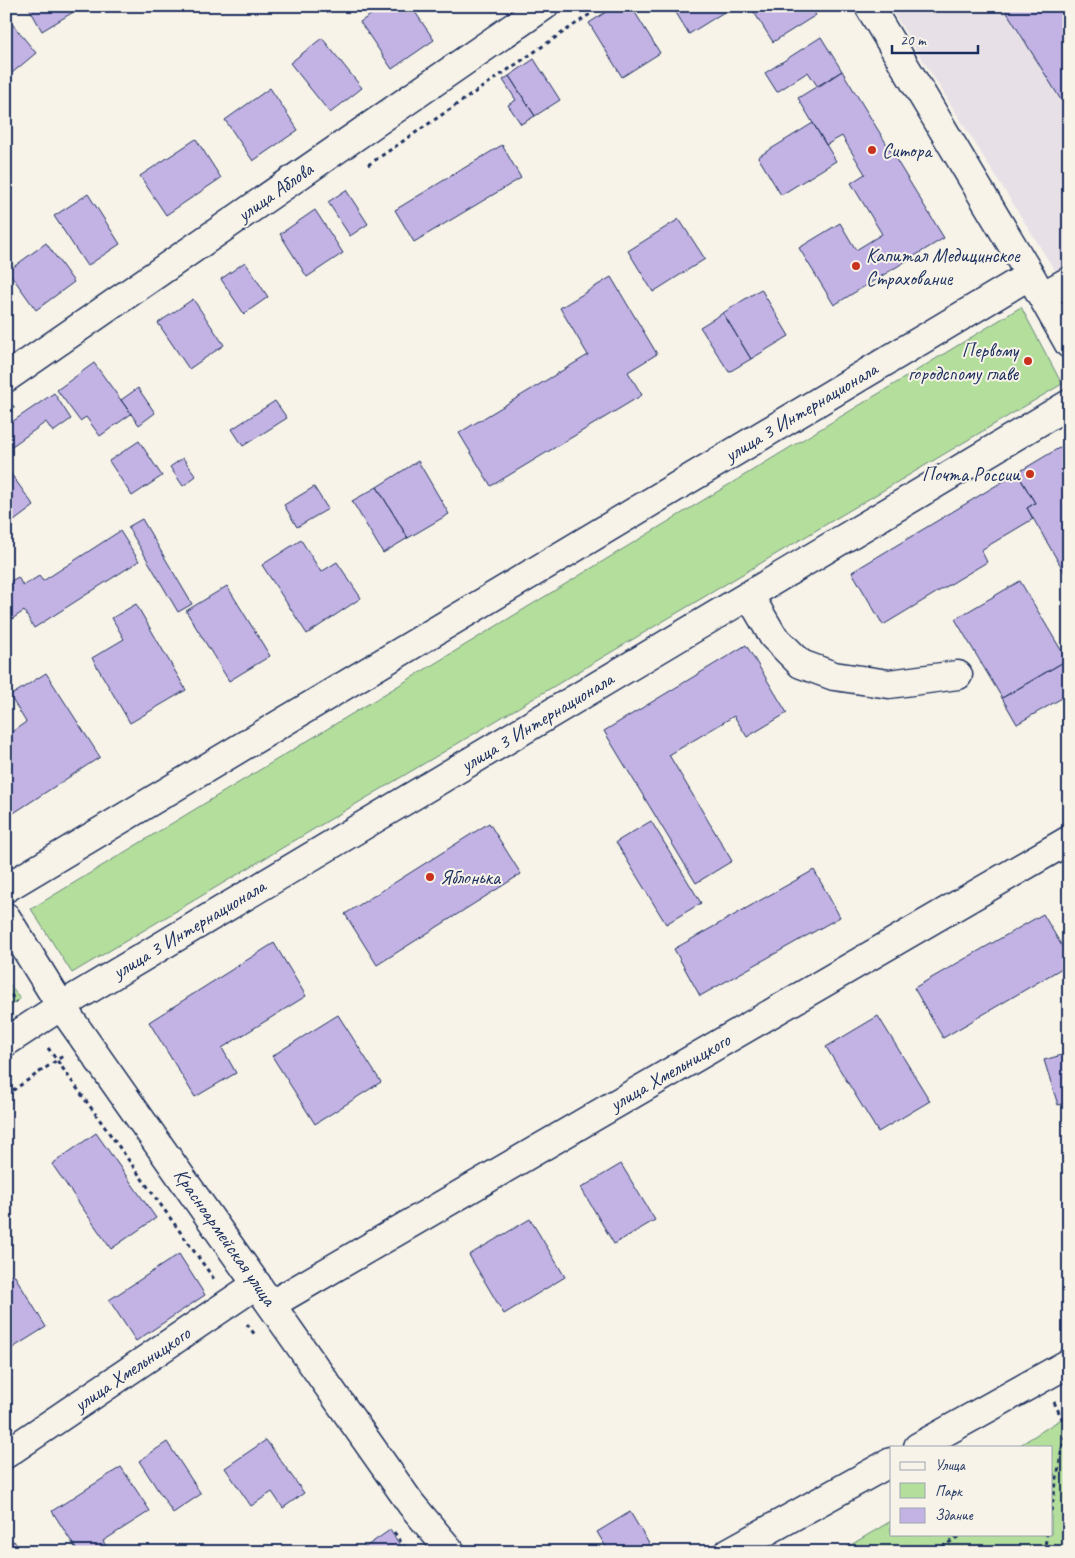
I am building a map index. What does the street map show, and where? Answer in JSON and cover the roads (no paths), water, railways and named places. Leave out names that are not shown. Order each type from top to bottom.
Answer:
[{"type":"street","name":"улица Аблова","points":[[6,378],[544,6]]},
{"type":"street","points":[[869,6],[1069,344]]},
{"type":"street","name":"улица 3 Интернационала","points":[[6,888],[1036,286],[1069,281]]},
{"type":"street","name":"улица 3 Интернационала","points":[[6,1042],[61,1006],[1069,404]]},
{"type":"street","points":[[749,595],[773,636],[801,664],[834,676],[889,684],[958,675]]},
{"type":"street","name":"улица Хмельницкого","points":[[6,1454],[231,1302],[264,1294],[1069,840]]},
{"type":"street","name":"Красноармейская улица","points":[[6,917],[61,1006],[411,1504],[451,1552]]},
{"type":"street","points":[[920,1446],[1069,1363]]},
{"type":"street","points":[[729,1552],[890,1463]]},
{"type":"place","name":"Ситора","points":[[872,150]]},
{"type":"place","name":"Капитал Медицинское Страхование","points":[[856,266]]},
{"type":"place","name":"Первому городспому главе","points":[[1028,361]]},
{"type":"place","name":"Почта России","points":[[1030,474]]},
{"type":"place","name":"Яблонька","points":[[430,877]]}]
